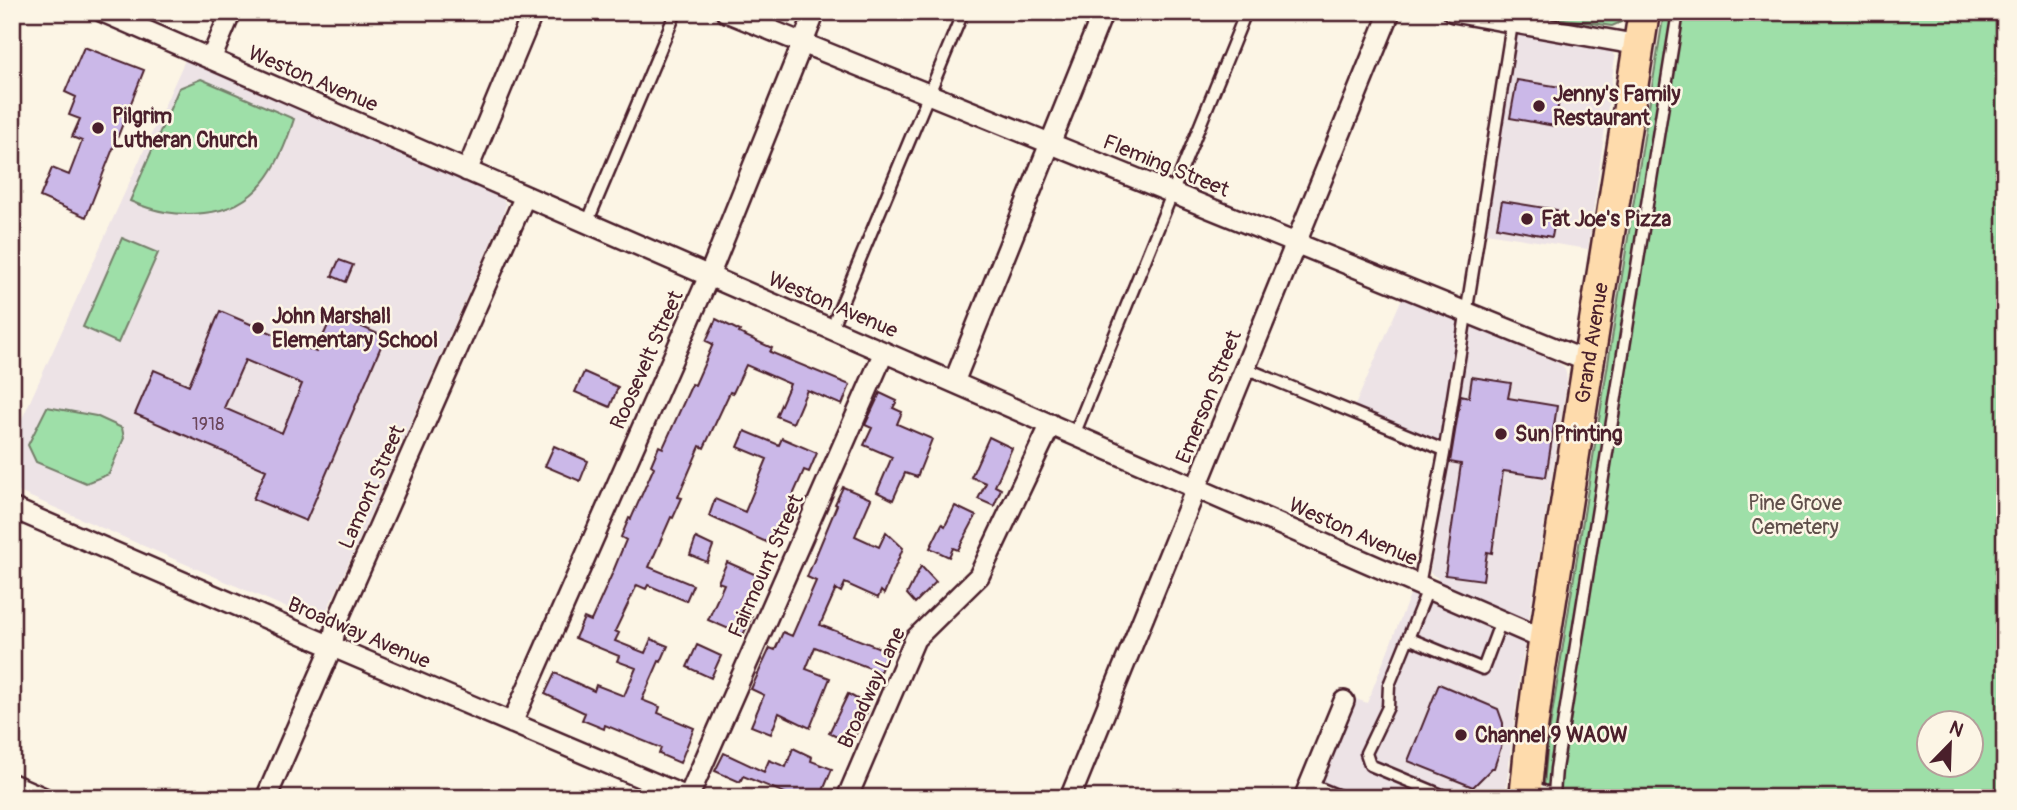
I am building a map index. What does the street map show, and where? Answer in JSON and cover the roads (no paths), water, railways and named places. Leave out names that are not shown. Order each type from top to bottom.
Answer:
[{"type":"main road","name":"Grand Avenue","points":[[1542,794],[1532,729],[1644,12]]},
{"type":"street","name":"Weston Avenue","points":[[103,12],[1545,640]]},
{"type":"street","points":[[211,59],[231,12]]},
{"type":"street","points":[[467,171],[533,12]]},
{"type":"street","name":"Fleming Street","points":[[726,12],[1589,362]]},
{"type":"street","name":"Roosevelt Street","points":[[512,723],[709,276],[815,12]]},
{"type":"street","points":[[954,382],[1103,12]]},
{"type":"street","name":"Emerson Street","points":[[1070,798],[1390,12]]},
{"type":"street","points":[[1453,12],[1639,45]]},
{"type":"street","name":"Lamont Street","points":[[266,798],[332,647],[336,624],[524,196]]},
{"type":"street","name":"Fairmount Street","points":[[689,798],[884,352]]},
{"type":"street","name":"Broadway Lane","points":[[847,798],[915,639],[979,576],[1051,424]]},
{"type":"street","name":"Broadway Avenue","points":[[12,508],[689,798]]},
{"type":"street","points":[[1307,791],[1344,701]]},
{"type":"street","points":[[12,784],[44,798]]},
{"type":"lane","points":[[587,223],[676,12]]},
{"type":"lane","points":[[831,329],[962,12]]},
{"type":"lane","points":[[1074,435],[1246,12]]},
{"type":"lane","points":[[1542,794],[1556,769],[1678,12]]},
{"type":"lane","points":[[1449,798],[1370,765],[1366,753],[1388,706],[1389,685],[1408,638],[1423,587],[1512,24]]},
{"type":"lane","points":[[1245,368],[1444,450]]},
{"type":"lane","points":[[1408,638],[1483,669],[1500,621]]},
{"type":"lane","points":[[1307,791],[1344,798]]},
{"type":"place","name":"Jenny's Family Restaurant","points":[[1539,106]]},
{"type":"place","name":"Pilgrim Lutheran Church","points":[[98,128]]},
{"type":"place","name":"Fat Joe's Pizza","points":[[1527,219]]},
{"type":"place","name":"John Marshall Elementary School","points":[[258,328]]},
{"type":"place","name":"Sun Printing","points":[[1501,434]]},
{"type":"place","name":"Channel 9 WAOW","points":[[1461,735]]},
{"type":"park label","name":"Pine Grove Cemetery","points":[[1795,515]]}]
